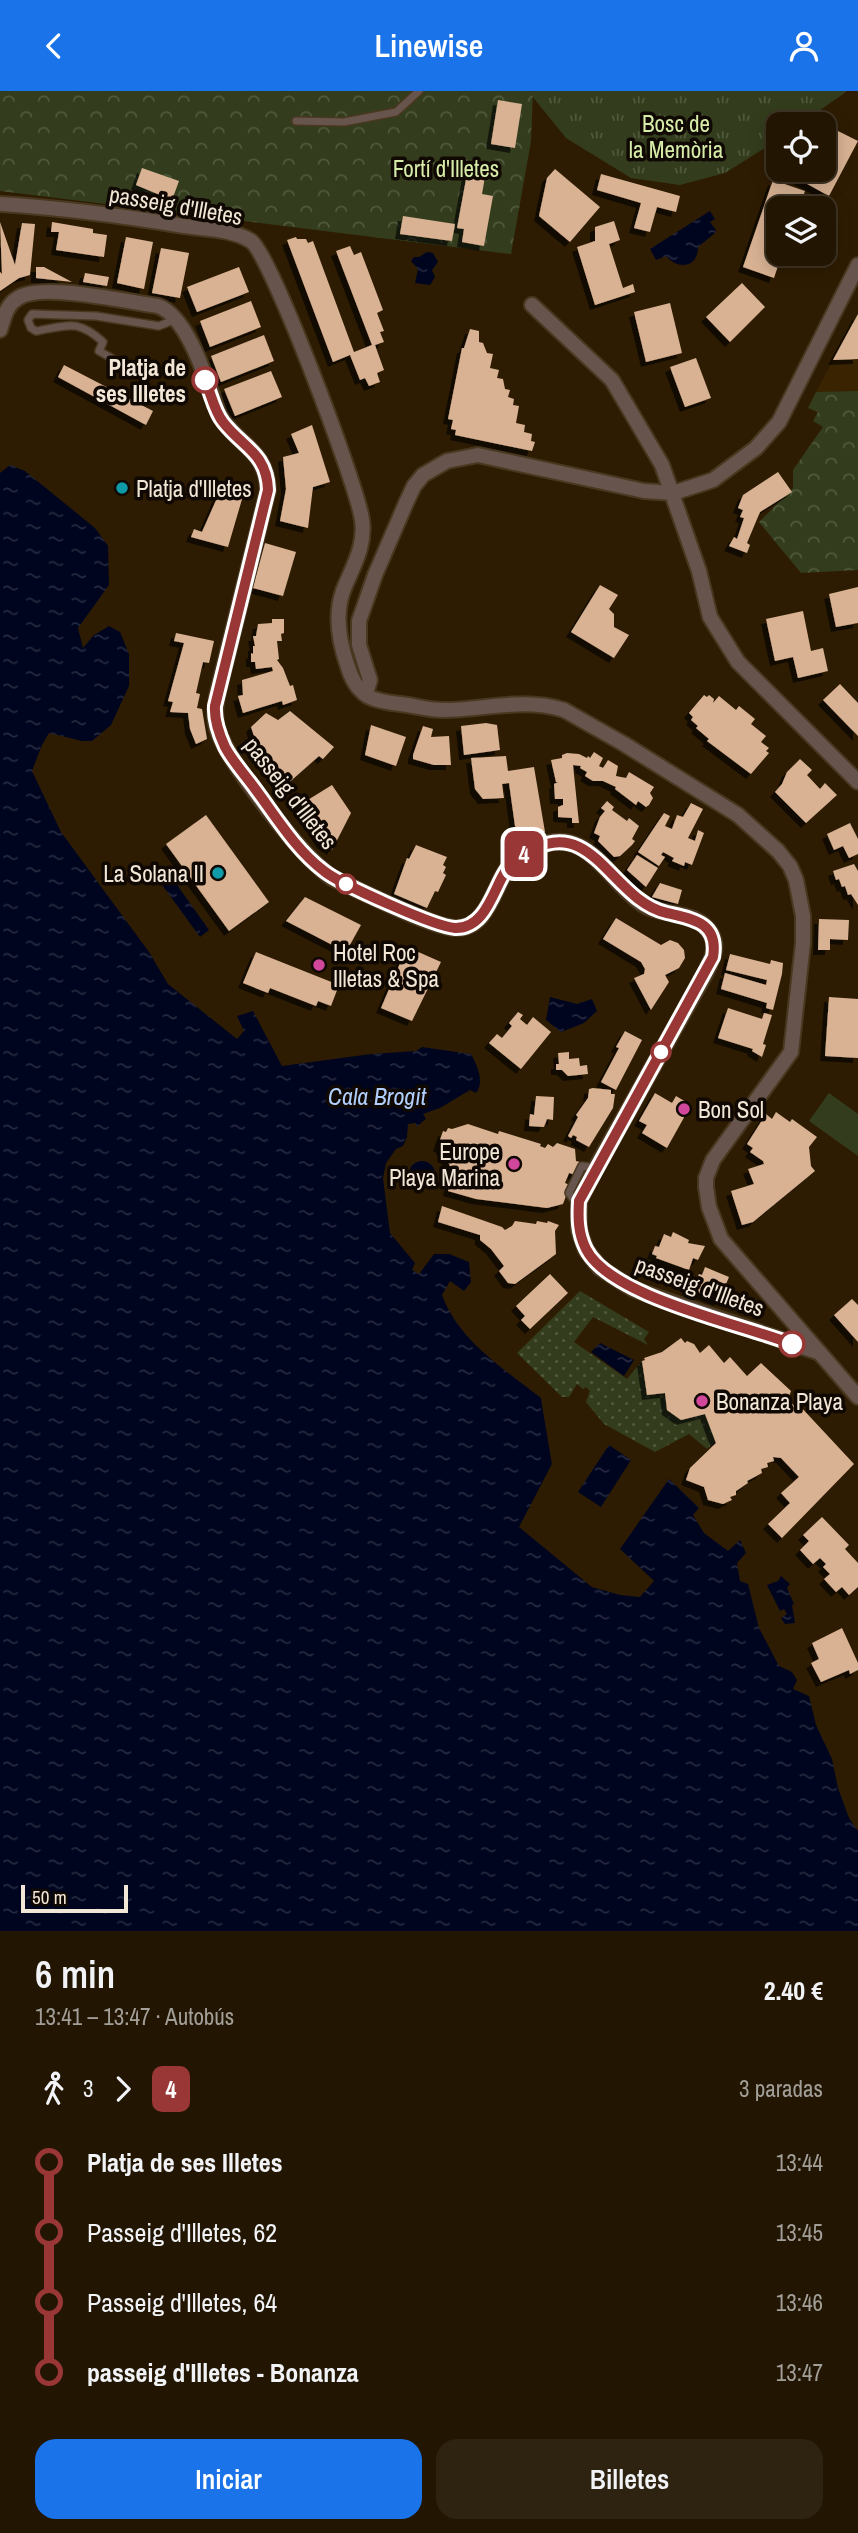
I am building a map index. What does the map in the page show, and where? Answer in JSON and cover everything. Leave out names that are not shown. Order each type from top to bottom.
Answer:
[{"type":"street","name":"passeig d'Illetes","points":[[0,204],[141,219],[230,233],[250,240],[258,247],[276,283],[308,364],[360,506],[362,537],[359,552],[342,593],[339,620],[344,656],[353,680],[366,695],[424,710],[524,703],[546,705],[564,711],[719,801],[759,832],[790,866],[801,896],[803,916],[803,943],[790,1052],[713,1160],[706,1178],[709,1207],[721,1239],[858,1397]]},
{"type":"street","points":[[359,688],[367,690],[370,686],[359,645],[359,621],[363,605],[414,486],[435,466],[478,455],[645,491],[673,493],[713,480],[756,448],[779,422],[858,265]]},
{"type":"street","points":[[0,330],[10,306],[18,298],[34,291],[158,306],[177,319]]},
{"type":"street","points":[[532,305],[612,380],[662,465],[699,571],[710,617],[738,662],[858,782]]},
{"type":"street","name":"passeig d'Illetes","points":[[177,319],[223,423],[252,448],[262,463],[268,481],[215,713],[226,749],[292,838],[320,869],[332,878],[438,924],[457,928],[474,922],[487,908],[504,873],[520,856],[542,845],[573,844],[594,855],[619,884],[646,906],[693,918],[710,934],[715,949],[705,974],[596,1168],[579,1206],[579,1230],[586,1250],[600,1268],[622,1283],[675,1304],[820,1353]]},
{"type":"street","points":[[367,669],[385,692],[407,705]]},
{"type":"lane","points":[[296,121],[344,122],[396,112],[419,91]]},
{"type":"lane","points":[[115,360],[99,351],[103,342],[90,330],[75,325],[36,331],[31,328],[28,320],[32,314],[96,316],[159,326],[177,319]]},
{"type":"lane","points":[[778,1338],[791,1330],[790,1317]]},
{"type":"shaded area","points":[[858,314],[858,391],[816,392],[833,360]]},
{"type":"green space","name":"Fortí d'Illetes","points":[[0,91],[533,91],[531,141],[511,254],[0,191]]},
{"type":"green space","name":"Bosc de la Memòria","points":[[533,91],[846,91],[817,112],[766,112],[766,147],[725,173],[680,185],[631,178],[566,138],[532,96]]},
{"type":"green space","points":[[858,391],[858,570],[801,573],[759,522],[793,488],[793,470],[823,427],[813,421],[818,412],[808,408],[816,392]]},
{"type":"green space","points":[[829,1093],[858,1114],[858,1156],[809,1121]]},
{"type":"green space","points":[[580,1291],[649,1332],[644,1339],[648,1345],[593,1317],[574,1342],[627,1379],[642,1361],[647,1395],[665,1393],[667,1410],[681,1420],[705,1414],[716,1441],[707,1449],[689,1434],[655,1452],[604,1424],[586,1402],[590,1391],[586,1387],[583,1389],[577,1384],[569,1397],[562,1397],[517,1353]]},
{"type":"water","points":[[710,211],[715,219],[710,222],[716,230],[715,233],[698,247],[691,263],[681,265],[666,256],[656,260],[650,249]]},
{"type":"water","points":[[427,252],[433,253],[438,262],[432,270],[435,277],[430,285],[415,283],[418,269],[411,261]]},
{"type":"water","name":"Cala Brogit","points":[[10,465],[25,471],[95,528],[108,546],[109,585],[78,628],[83,648],[94,635],[109,626],[120,632],[129,654],[129,686],[111,725],[92,741],[49,733],[32,771],[61,832],[149,952],[168,984],[237,1039],[244,1031],[237,1016],[253,1011],[282,1066],[416,1051],[422,1047],[471,1054],[480,1079],[476,1093],[470,1090],[440,1108],[423,1114],[426,1119],[416,1127],[416,1123],[408,1124],[403,1146],[396,1149],[386,1163],[383,1178],[390,1233],[415,1263],[412,1270],[419,1274],[434,1254],[449,1254],[469,1262],[471,1282],[464,1291],[450,1281],[442,1295],[450,1311],[459,1326],[484,1353],[541,1398],[552,1464],[520,1527],[592,1587],[639,1597],[653,1580],[620,1549],[669,1479],[699,1508],[693,1515],[704,1533],[728,1551],[740,1540],[746,1553],[737,1563],[740,1581],[748,1584],[759,1628],[779,1666],[792,1672],[797,1680],[793,1689],[809,1696],[816,1725],[832,1759],[838,1788],[849,1818],[858,1831],[858,1931],[0,1931],[0,473]]},
{"type":"water","points":[[170,875],[209,930],[200,937],[160,882]]},
{"type":"water","points":[[550,997],[577,1004],[592,999],[597,1011],[584,1023],[561,1032],[546,1020]]},
{"type":"water","points":[[422,1161],[431,1165],[435,1174],[431,1183],[422,1187],[413,1183],[409,1174],[413,1165]]},
{"type":"water","points":[[600,1343],[634,1360],[624,1376],[591,1352]]},
{"type":"water","points":[[609,1445],[631,1460],[601,1507],[578,1492]]},
{"type":"water","points":[[781,1576],[790,1584],[787,1588],[794,1604],[795,1623],[785,1624],[781,1618],[787,1614],[784,1609],[780,1611],[767,1585],[778,1581]]},
{"type":"pier","points":[[545,1397],[555,1465],[524,1526],[572,1568],[606,1589],[638,1593],[649,1581],[636,1569],[638,1567],[654,1581],[640,1597],[620,1595],[592,1587],[519,1527],[552,1464],[541,1398]]},
{"type":"building","points":[[498,100],[522,104],[515,148],[491,144]]},
{"type":"building","points":[[836,130],[858,141],[829,196],[804,182],[836,182]]},
{"type":"building","points":[[142,168],[179,181],[172,200],[136,185]]},
{"type":"building","points":[[555,169],[600,207],[570,242],[539,216],[547,178]]},
{"type":"building","points":[[467,174],[485,177],[482,194],[493,196],[484,246],[462,242],[464,229],[457,228]]},
{"type":"building","points":[[601,174],[680,196],[676,212],[657,207],[650,232],[634,228],[641,203],[597,190]]},
{"type":"building","points":[[772,182],[805,191],[803,196],[767,196]]},
{"type":"building","points":[[766,200],[766,266],[778,266],[774,278],[743,267]]},
{"type":"building","points":[[403,216],[455,224],[452,241],[400,234]]},
{"type":"building","points":[[614,221],[620,240],[609,244],[623,288],[633,284],[635,292],[595,305],[577,247],[595,241],[595,227]]},
{"type":"building","points":[[0,222],[15,265],[22,223],[35,224],[30,275],[19,278],[0,291],[0,272],[2,274]]},
{"type":"building","points":[[52,222],[93,229],[93,233],[107,235],[104,257],[56,250],[59,232],[51,232]]},
{"type":"building","points":[[126,237],[153,242],[144,289],[117,283]]},
{"type":"building","points":[[296,237],[306,239],[308,243],[313,241],[354,352],[372,345],[336,251],[350,246],[354,255],[361,252],[383,310],[377,313],[384,331],[380,332],[384,342],[375,345],[384,370],[377,373],[380,382],[369,386],[365,378],[360,380],[350,355],[333,362],[287,240]]},
{"type":"building","points":[[161,248],[189,253],[180,298],[152,293]]},
{"type":"building","points":[[36,267],[44,267],[72,282],[36,278]]},
{"type":"building","points":[[239,267],[249,292],[197,312],[187,287]]},
{"type":"building","points":[[85,273],[109,277],[107,286],[83,282]]},
{"type":"building","points":[[742,283],[765,307],[730,342],[706,317]]},
{"type":"building","points":[[251,301],[261,327],[210,347],[200,321]]},
{"type":"building","points":[[670,303],[682,353],[646,362],[634,312]]},
{"type":"building","points":[[858,314],[858,359],[833,360]]},
{"type":"building","points":[[470,329],[479,331],[479,342],[483,343],[487,353],[493,354],[490,368],[499,370],[497,378],[503,379],[505,389],[510,390],[508,397],[514,399],[513,405],[519,406],[516,423],[525,425],[524,432],[532,434],[531,441],[535,442],[532,451],[455,435],[456,430],[451,429],[453,420],[448,419],[462,348]]},
{"type":"building","points":[[264,335],[274,361],[221,382],[211,356]]},
{"type":"building","points":[[696,358],[711,398],[685,407],[670,367]]},
{"type":"building","points":[[64,365],[153,411],[146,425],[58,377]]},
{"type":"building","points":[[271,371],[282,397],[235,416],[224,389]]},
{"type":"building","points":[[312,425],[330,482],[313,487],[308,528],[280,521],[286,489],[283,457],[299,453],[291,434]]},
{"type":"building","points":[[778,472],[792,492],[760,512],[747,543],[750,545],[747,553],[729,546],[734,537],[737,539],[744,518],[740,517],[743,510],[738,508],[743,495]]},
{"type":"building","points":[[221,489],[245,489],[228,547],[191,537],[194,529],[202,532]]},
{"type":"building","points":[[265,543],[296,552],[283,596],[253,588]]},
{"type":"building","points":[[600,585],[618,595],[609,609],[614,614],[614,627],[629,635],[614,658],[571,632]]},
{"type":"building","points":[[858,587],[858,623],[836,627],[829,594]]},
{"type":"building","points":[[803,611],[811,651],[823,648],[828,671],[798,678],[793,657],[775,661],[766,619]]},
{"type":"building","points":[[272,619],[284,619],[282,641],[277,641],[277,660],[290,686],[293,685],[297,700],[283,705],[282,701],[243,713],[238,696],[243,695],[242,680],[273,671],[272,667],[256,669],[255,662],[251,662],[251,653],[253,654],[255,646],[253,636],[256,636],[258,624],[272,623]]},
{"type":"building","points":[[176,633],[214,641],[209,663],[203,662],[196,693],[200,694],[197,708],[202,709],[207,739],[196,744],[188,713],[170,712],[173,702],[168,701],[184,643],[174,641]]},
{"type":"building","points":[[840,684],[858,703],[858,736],[823,700]]},
{"type":"building","points":[[704,695],[714,699],[713,703],[719,696],[736,710],[739,706],[755,719],[751,724],[766,736],[761,742],[769,748],[766,751],[769,753],[751,774],[707,741],[709,739],[691,720],[693,717],[689,713]]},
{"type":"building","points":[[290,711],[334,747],[323,759],[319,756],[285,786],[269,769],[274,762],[255,739],[251,727],[266,713],[278,720]]},
{"type":"building","points":[[486,723],[497,725],[500,750],[464,755],[461,726]]},
{"type":"building","points":[[371,725],[406,737],[396,766],[365,755]]},
{"type":"building","points":[[423,726],[433,729],[431,737],[449,736],[451,765],[434,765],[413,759]]},
{"type":"building","points":[[594,752],[603,758],[599,766],[603,768],[608,760],[618,766],[616,776],[626,778],[629,772],[654,787],[650,793],[653,798],[649,805],[646,807],[638,801],[636,805],[615,789],[616,787],[603,781],[593,781],[585,776],[587,772],[580,768],[581,766],[573,765],[579,823],[572,823],[572,818],[558,817],[558,807],[563,805],[563,799],[555,799],[554,784],[558,782],[551,760],[562,758],[562,755],[567,753],[590,758]]},
{"type":"building","points":[[506,756],[508,771],[534,767],[545,832],[528,839],[515,826],[509,783],[502,784],[504,798],[483,799],[475,789],[471,758]]},
{"type":"building","points":[[800,759],[812,770],[807,775],[820,789],[825,783],[837,795],[806,823],[775,792],[787,772]]},
{"type":"building","points":[[332,785],[351,813],[332,850],[322,843],[298,806]]},
{"type":"building","points":[[607,801],[614,807],[612,810],[639,826],[632,839],[635,841],[620,856],[614,857],[598,841],[600,836],[594,833],[605,811],[601,808]]},
{"type":"building","points":[[691,803],[703,809],[688,838],[695,841],[698,830],[704,833],[692,865],[685,862],[684,866],[672,861],[674,858],[663,852],[661,855],[665,857],[659,866],[638,852],[664,813],[670,816],[665,826],[672,829],[677,815],[683,817]]},
{"type":"building","name":"La Solana II","points":[[206,815],[269,902],[229,931],[166,844]]},
{"type":"building","points":[[850,823],[858,839],[858,854],[849,858],[843,846],[834,850],[827,834]]},
{"type":"building","points":[[416,845],[447,857],[443,865],[446,867],[443,873],[446,875],[427,908],[394,894],[407,858],[409,859]]},
{"type":"building","points":[[637,855],[658,868],[646,887],[627,870]]},
{"type":"building","points":[[854,864],[858,871],[858,905],[851,894],[848,895],[845,886],[842,887],[839,879],[836,880],[833,871]]},
{"type":"building","points":[[660,883],[682,890],[678,904],[652,897]]},
{"type":"building","points":[[305,897],[361,925],[346,952],[286,921]]},
{"type":"building","points":[[616,918],[661,945],[670,940],[678,943],[684,950],[685,958],[679,968],[665,975],[669,982],[651,1010],[634,978],[644,974],[645,969],[641,962],[603,939]]},
{"type":"building","points":[[819,919],[849,920],[848,940],[830,939],[830,950],[818,950]]},
{"type":"building","points":[[407,947],[441,962],[412,1021],[381,1008]]},
{"type":"building","points":[[256,952],[339,985],[331,1006],[318,1001],[316,1006],[270,988],[268,993],[243,983]]},
{"type":"building","points":[[730,954],[770,964],[771,960],[783,963],[773,1010],[766,1008],[767,1003],[721,989],[725,973],[766,985],[767,980],[726,970]]},
{"type":"building","points":[[829,997],[858,999],[858,1058],[825,1056]]},
{"type":"building","points":[[728,1008],[762,1019],[764,1013],[772,1015],[762,1057],[752,1051],[753,1049],[718,1038]]},
{"type":"building","points":[[518,1012],[523,1015],[520,1019],[527,1025],[533,1017],[551,1032],[521,1069],[489,1043],[497,1034],[502,1038],[512,1026],[509,1023]]},
{"type":"building","points":[[625,1031],[642,1040],[616,1090],[601,1082]]},
{"type":"building","points":[[569,1052],[569,1059],[579,1058],[580,1066],[587,1065],[588,1074],[568,1076],[562,1070],[556,1070],[556,1064],[559,1064],[558,1053]]},
{"type":"building","points":[[589,1089],[611,1090],[611,1094],[615,1094],[613,1108],[589,1147],[576,1140],[577,1137],[568,1136],[578,1117],[576,1115],[588,1098]]},
{"type":"building","points":[[655,1093],[672,1103],[676,1096],[691,1105],[667,1148],[642,1133],[647,1125],[639,1121]]},
{"type":"building","points":[[536,1096],[554,1097],[553,1120],[547,1119],[544,1127],[529,1126],[530,1114],[534,1115]]},
{"type":"building","points":[[776,1112],[790,1122],[792,1119],[817,1137],[809,1147],[811,1166],[815,1171],[753,1222],[742,1225],[731,1191],[754,1184],[748,1169],[764,1164],[750,1152],[753,1148],[747,1144],[766,1114],[772,1119]]},
{"type":"building","name":"Europe Playa Marina","points":[[468,1124],[541,1144],[540,1146],[545,1148],[548,1144],[553,1147],[557,1143],[575,1149],[576,1161],[580,1162],[576,1175],[569,1173],[565,1183],[570,1185],[563,1204],[547,1208],[476,1199],[448,1191],[454,1167],[450,1166],[438,1146],[443,1131]]},
{"type":"building","points":[[442,1206],[505,1230],[515,1221],[536,1224],[537,1221],[548,1221],[559,1225],[555,1231],[556,1254],[515,1284],[508,1283],[499,1271],[504,1266],[480,1240],[480,1235],[438,1222]]},
{"type":"building","points":[[673,1232],[689,1240],[688,1243],[705,1246],[698,1260],[693,1258],[689,1270],[652,1254],[655,1246],[659,1247],[664,1234],[671,1237]]},
{"type":"building","points":[[705,1267],[729,1277],[719,1301],[692,1290]]},
{"type":"building","points":[[550,1274],[568,1293],[530,1329],[521,1320],[525,1316],[516,1306]]},
{"type":"building","points":[[852,1299],[858,1305],[858,1342],[834,1315]]},
{"type":"building","points":[[681,1338],[685,1343],[687,1341],[694,1344],[700,1353],[709,1345],[724,1363],[730,1357],[747,1376],[761,1363],[791,1391],[788,1399],[796,1408],[799,1405],[854,1464],[782,1538],[768,1524],[790,1503],[781,1493],[799,1477],[781,1458],[773,1457],[774,1461],[767,1463],[768,1467],[761,1469],[762,1473],[747,1481],[748,1483],[736,1491],[736,1495],[730,1497],[732,1500],[723,1504],[708,1500],[704,1487],[686,1480],[690,1468],[716,1443],[705,1414],[681,1420],[667,1410],[665,1393],[647,1395],[642,1361],[662,1352]]},
{"type":"building","points":[[822,1517],[849,1545],[845,1549],[858,1563],[858,1587],[849,1595],[842,1587],[836,1592],[824,1579],[830,1574],[823,1567],[826,1564],[820,1558],[813,1564],[800,1550],[809,1541],[803,1535]]},
{"type":"building","points":[[842,1628],[858,1663],[858,1670],[850,1674],[849,1670],[821,1682],[811,1663],[819,1659],[812,1643]]},
{"type":"bus line","name":"4","points":[[205,380],[223,423],[252,448],[262,463],[268,481],[215,706],[217,726],[226,749],[292,838],[320,869],[332,878],[438,924],[457,928],[474,922],[487,908],[504,873],[512,863],[542,845],[564,843],[573,844],[594,855],[619,884],[646,906],[693,918],[706,929],[713,941],[713,957],[679,1024],[579,1201],[579,1230],[586,1250],[600,1268],[632,1289],[792,1344]]},
{"type":"place","name":"Platja de ses Illetes","points":[[205,380]]},
{"type":"place","name":"Platja d'Illetes","points":[[122,488]]},
{"type":"place","name":"La Solana II","points":[[218,873]]},
{"type":"place","name":"Hotel Roc Illetas & Spa","points":[[319,965]]},
{"type":"place","name":"Bon Sol","points":[[684,1109]]},
{"type":"place","name":"Europe Playa Marina","points":[[514,1164]]},
{"type":"place","name":"Bonanza Playa","points":[[702,1401]]}]
